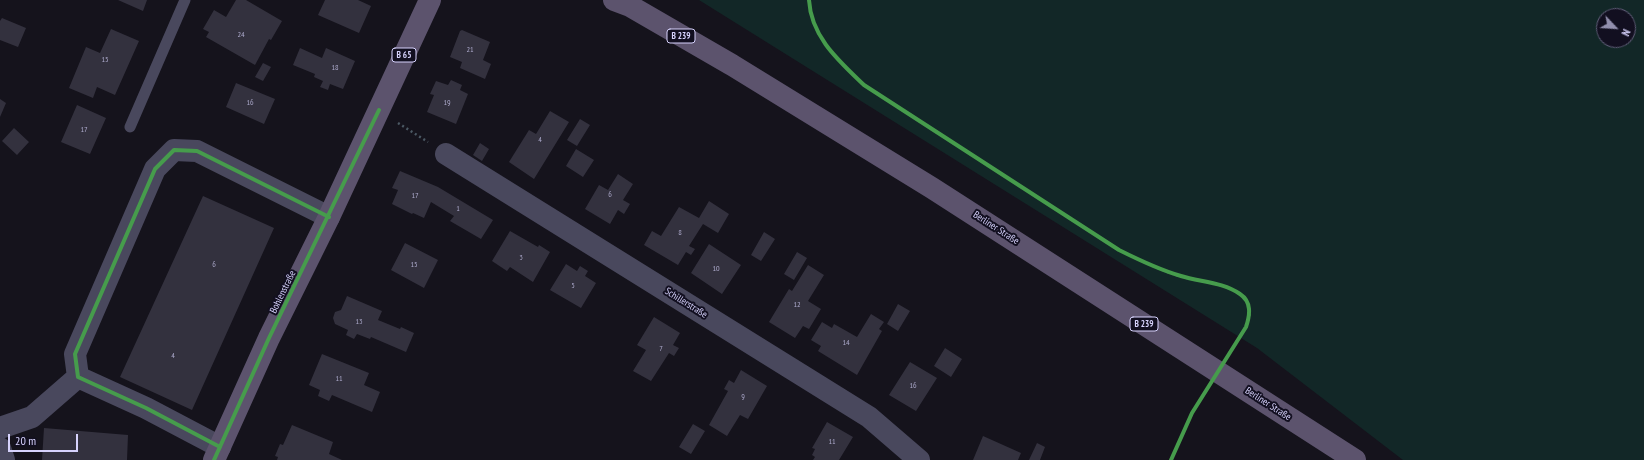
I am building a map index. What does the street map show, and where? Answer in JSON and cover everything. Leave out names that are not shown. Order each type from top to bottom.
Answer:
[{"type":"main road","name":"Bohlenstraße","points":[[217,453],[269,338],[329,217],[430,0]]},
{"type":"main road","name":"Berliner Straße","points":[[622,2],[732,65],[932,188],[1355,460]]},
{"type":"street","points":[[78,378],[75,354],[155,169],[174,150],[197,151],[329,217]]},
{"type":"street","name":"Schillerstraße","points":[[446,154],[869,417],[919,460]]},
{"type":"street","points":[[0,428],[32,417],[78,378]]},
{"type":"street","points":[[78,378],[146,408],[217,453]]},
{"type":"street","points":[[0,448],[4,460]]},
{"type":"lane","points":[[130,127],[185,0]]},
{"type":"path","points":[[809,0],[810,12],[818,35],[836,59],[864,85],[1119,250],[1149,265],[1181,276],[1225,287],[1240,294],[1248,305],[1250,314],[1246,327],[1235,344]]},
{"type":"path","points":[[379,110],[446,154]]},
{"type":"path","points":[[1171,460],[1192,413]]},
{"type":"green space","points":[[699,0],[1644,0],[1644,460],[1403,460],[1257,348]]},
{"type":"building","points":[[118,0],[147,0],[143,11]]},
{"type":"building","points":[[236,0],[246,0],[282,21],[271,40],[269,39],[255,65],[206,37],[209,32],[203,29],[214,10],[226,17]]},
{"type":"building","points":[[325,0],[358,0],[371,6],[359,33],[318,15]]},
{"type":"building","points":[[2,18],[26,28],[18,47],[0,40],[0,21]]},
{"type":"building","points":[[111,29],[139,41],[115,95],[97,87],[93,98],[69,88],[86,47],[100,53]]},
{"type":"building","points":[[462,30],[490,42],[483,60],[491,64],[485,79],[460,68],[462,62],[450,57],[460,31]]},
{"type":"building","points":[[300,48],[322,58],[326,48],[355,61],[343,89],[330,84],[328,90],[320,87],[323,81],[314,77],[315,74],[293,65]]},
{"type":"building","points":[[263,63],[271,67],[263,81],[255,77]]},
{"type":"building","points":[[451,80],[462,85],[460,90],[468,94],[456,124],[427,112],[434,95],[430,94],[436,81],[448,85]]},
{"type":"building","points":[[236,83],[275,99],[264,124],[226,107]]},
{"type":"building","points":[[0,99],[6,103],[0,117]]},
{"type":"building","points":[[77,105],[106,118],[90,154],[61,142]]},
{"type":"building","points":[[550,111],[569,122],[534,179],[509,162],[529,130],[536,134]]},
{"type":"building","points":[[580,119],[590,125],[577,146],[567,140]]},
{"type":"building","points":[[14,128],[29,142],[17,155],[2,141]]},
{"type":"building","points":[[480,143],[489,149],[482,161],[473,155]]},
{"type":"building","points":[[576,149],[594,160],[583,177],[566,166]]},
{"type":"building","points":[[400,171],[438,187],[493,220],[481,239],[450,221],[454,216],[431,202],[424,218],[392,204],[398,190],[392,188]]},
{"type":"building","points":[[618,174],[633,184],[623,200],[630,204],[624,214],[618,210],[610,224],[585,209],[599,185],[608,190]]},
{"type":"building","points":[[203,196],[274,228],[192,410],[120,377]]},
{"type":"building","points":[[709,201],[729,214],[718,233],[703,224],[689,246],[695,249],[691,255],[686,252],[678,265],[644,245],[652,231],[661,236],[679,207],[699,218]]},
{"type":"building","points":[[510,231],[550,252],[533,282],[510,267],[507,271],[492,261]]},
{"type":"building","points":[[764,232],[775,239],[761,261],[751,255]]},
{"type":"building","points":[[405,243],[438,260],[424,288],[391,270]]},
{"type":"building","points":[[709,244],[741,265],[722,294],[691,273]]},
{"type":"building","points":[[797,252],[807,258],[794,280],[784,274]]},
{"type":"building","points":[[566,264],[577,271],[580,266],[588,271],[585,276],[596,283],[581,308],[550,290]]},
{"type":"building","points":[[808,265],[824,275],[808,301],[821,309],[809,329],[803,326],[795,338],[769,322],[789,289],[792,291]]},
{"type":"building","points":[[347,296],[382,311],[378,320],[400,329],[401,327],[414,333],[406,352],[371,337],[370,339],[357,334],[354,339],[346,335],[348,330],[335,324],[333,318],[335,312],[341,310]]},
{"type":"building","points":[[898,304],[910,311],[898,331],[887,324]]},
{"type":"building","points":[[871,314],[884,322],[879,329],[882,331],[857,375],[818,351],[821,346],[811,340],[822,322],[832,328],[834,324],[857,337]]},
{"type":"building","points":[[654,317],[680,333],[673,345],[679,348],[674,356],[669,353],[651,381],[633,371],[646,350],[637,345]]},
{"type":"building","points":[[945,348],[962,359],[951,377],[934,366]]},
{"type":"building","points":[[322,354],[369,373],[364,385],[380,392],[372,412],[332,395],[329,401],[318,396],[320,390],[309,385]]},
{"type":"building","points":[[910,362],[937,378],[916,411],[889,395]]},
{"type":"building","points":[[741,370],[767,386],[748,419],[740,415],[727,436],[709,425],[728,391],[724,389],[729,380],[734,383]]},
{"type":"building","points":[[827,422],[853,437],[839,460],[813,460],[815,457],[812,455],[815,449],[812,448]]},
{"type":"building","points":[[693,424],[705,431],[691,454],[679,447]]},
{"type":"building","points":[[292,425],[333,442],[329,454],[342,460],[277,460],[278,457],[275,456],[280,444],[283,445]]},
{"type":"building","points":[[44,428],[128,435],[127,460],[42,460]]},
{"type":"building","points":[[983,436],[1021,453],[1018,460],[973,460]]},
{"type":"building","points":[[1037,443],[1045,447],[1040,460],[1029,460]]},
{"type":"cycle path","points":[[809,0],[815,26],[821,37],[836,57],[864,85],[1119,250],[1173,274],[1226,287],[1244,297],[1247,301],[1249,309],[1246,327],[1192,413],[1171,460]]},
{"type":"cycle path","points":[[214,460],[269,338],[379,110]]},
{"type":"cycle path","points":[[220,447],[146,408],[78,377],[75,354],[155,169],[174,150],[197,151],[329,217]]}]
